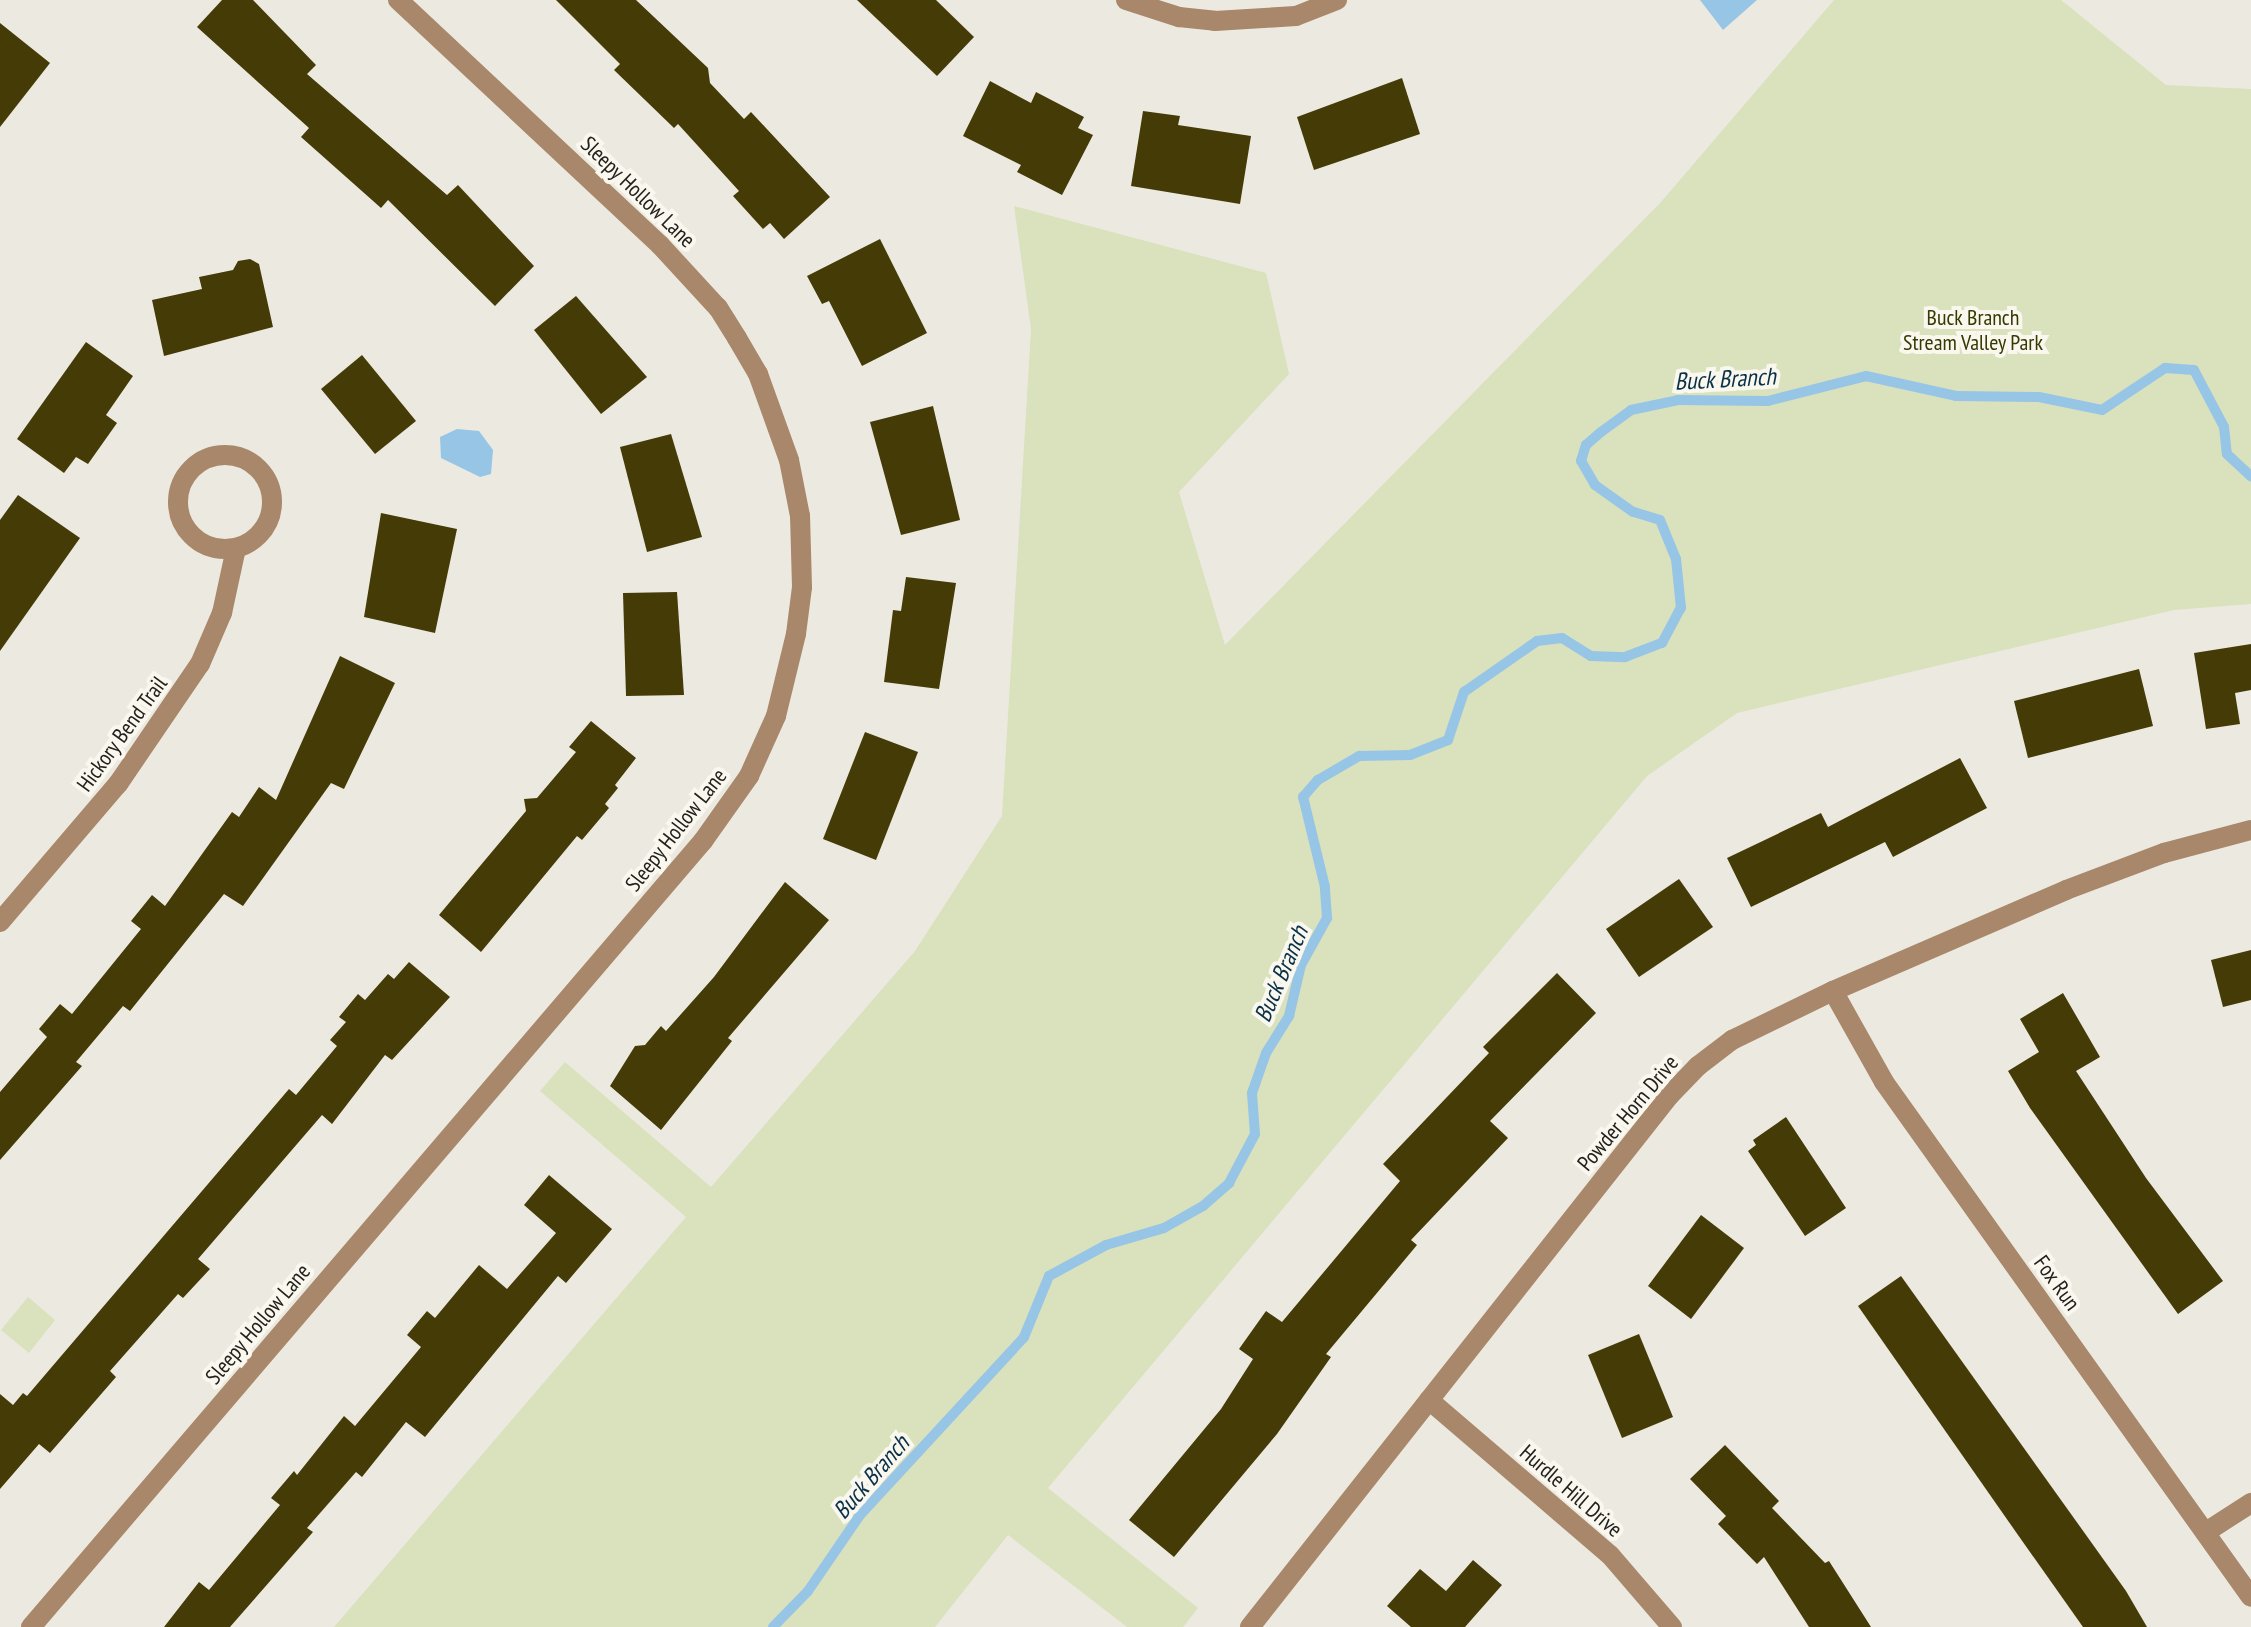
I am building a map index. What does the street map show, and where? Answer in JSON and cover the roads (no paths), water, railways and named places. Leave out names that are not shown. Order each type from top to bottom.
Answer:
[{"type":"street","name":"Sleepy Hollow Lane","points":[[31,1627],[703,841],[749,776],[776,716],[796,634],[802,587],[800,530],[789,460],[758,374],[737,338],[718,308],[660,245],[398,0]]},
{"type":"street","points":[[1126,0],[1179,17],[1215,21],[1296,16],[1337,0]]},
{"type":"street","points":[[215,456],[250,462],[271,491],[265,527],[236,548],[201,542],[179,513],[179,494],[191,468],[215,456]]},
{"type":"street","name":"Hickory Bend Trail","points":[[0,922],[118,784],[200,664],[222,613],[236,548]]},
{"type":"street","name":"Powder Horn Drive","points":[[1250,1627],[1678,1086],[1732,1040],[1833,991],[2080,885],[2164,853],[2251,830]]},
{"type":"street","name":"Fox Run","points":[[1833,991],[1884,1082],[2251,1597]]},
{"type":"street","name":"Hurdle Hill Drive","points":[[1429,1400],[1610,1555],[1672,1627]]},
{"type":"street","points":[[2206,1532],[2251,1503]]},
{"type":"water","points":[[1700,0],[1757,0],[1723,30]]},
{"type":"water","points":[[457,429],[479,431],[493,450],[491,474],[480,477],[441,458],[440,437]]},
{"type":"waterway","name":"Buck Branch","points":[[773,1627],[808,1591],[860,1515],[1024,1337],[1049,1276],[1106,1245],[1164,1228],[1203,1206],[1229,1183],[1255,1134],[1252,1093],[1266,1053],[1289,1016],[1301,965],[1327,918],[1325,887],[1303,797],[1318,780],[1359,756],[1410,755],[1448,740],[1464,692],[1537,641],[1562,638],[1591,656],[1625,657],[1662,643],[1681,608],[1676,559],[1660,520],[1633,512],[1595,485],[1581,461],[1586,445],[1601,432],[1631,410],[1678,400],[1768,401],[1866,376],[1956,396],[2039,397],[2102,410],[2165,368],[2194,370],[2224,427],[2227,454],[2251,476]]},
{"type":"park label","name":"Buck Branch Stream Valley Park","points":[[1973,330]]}]
